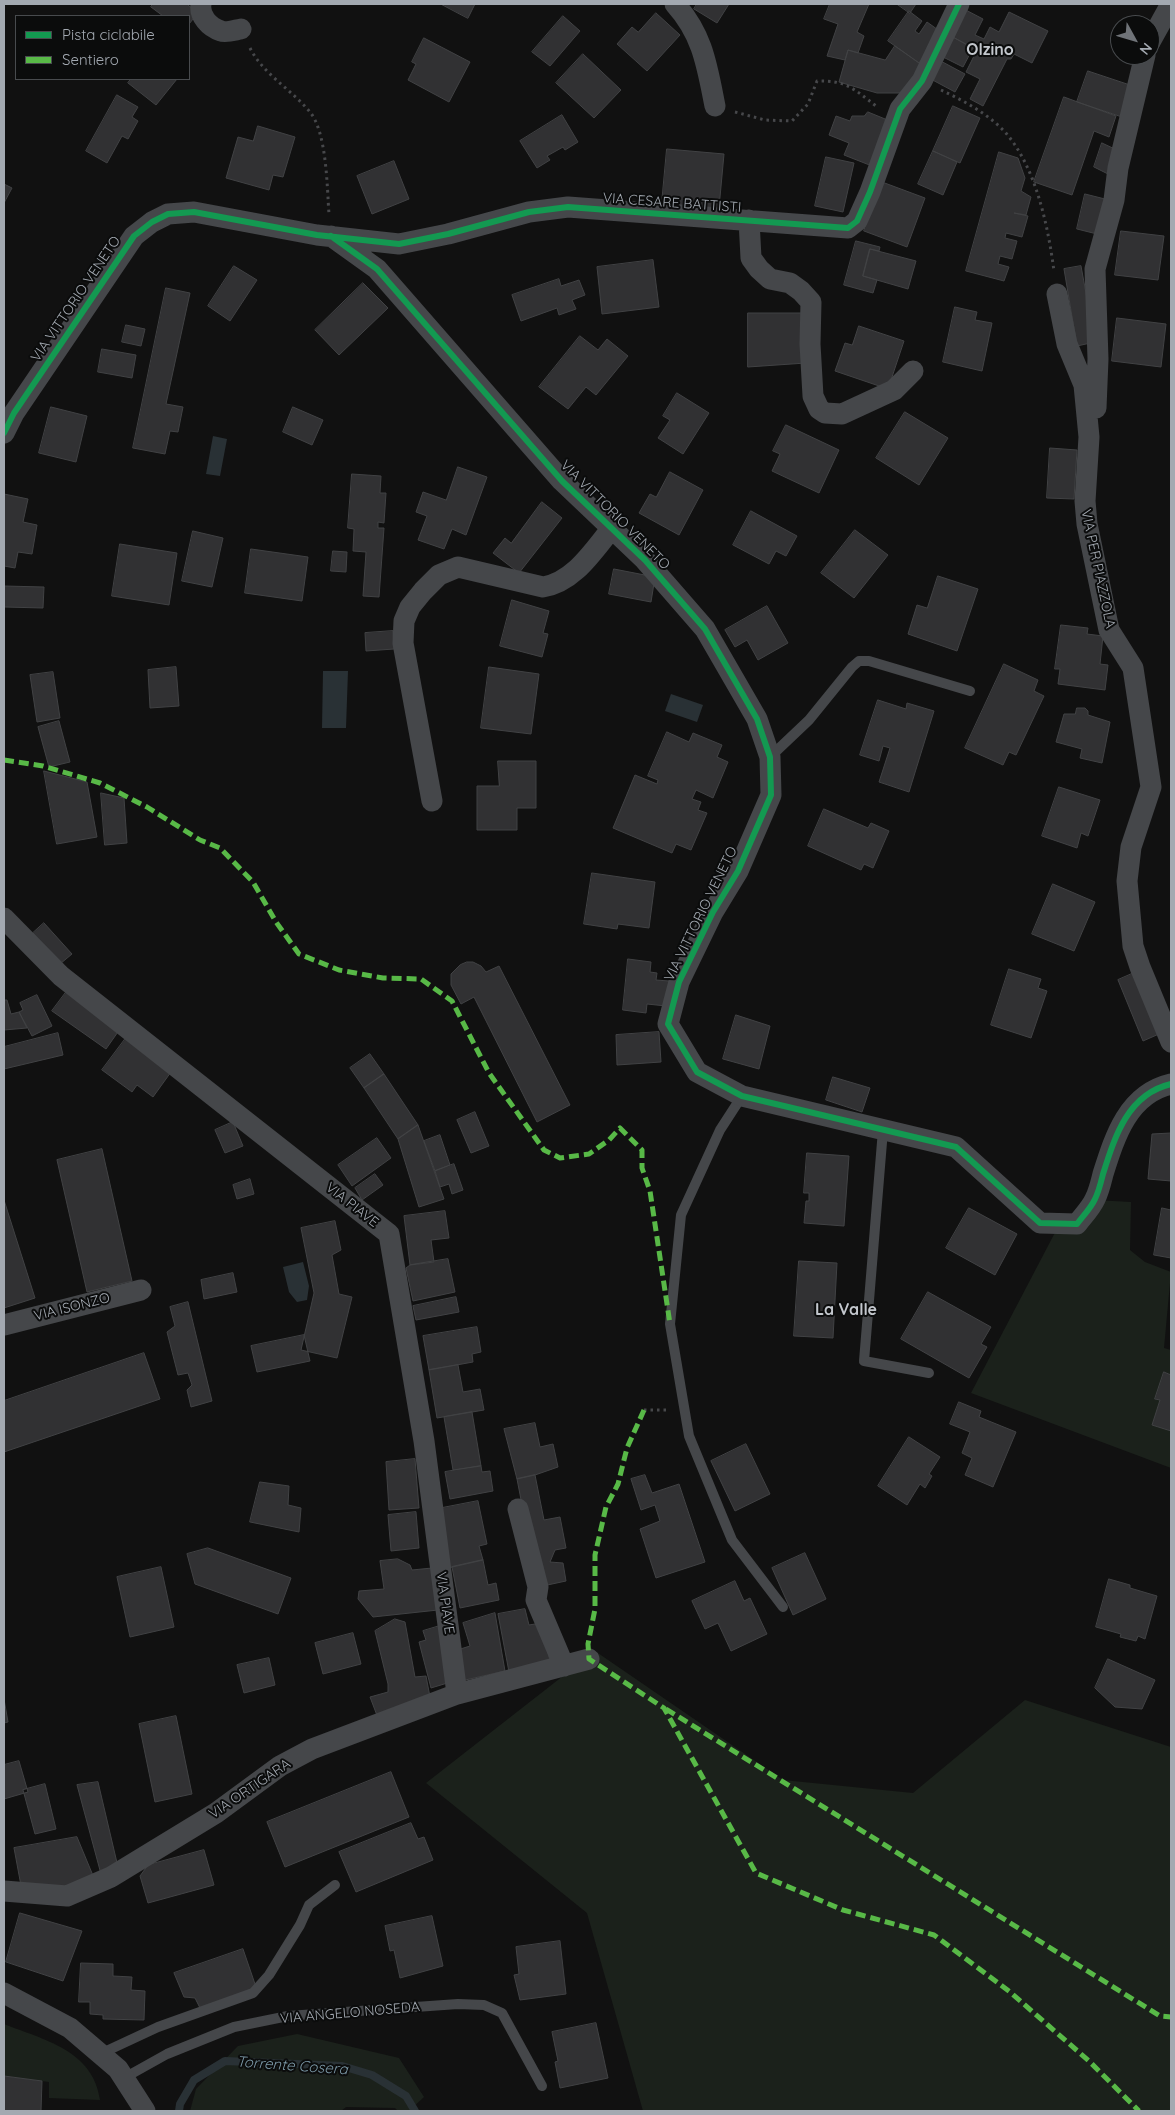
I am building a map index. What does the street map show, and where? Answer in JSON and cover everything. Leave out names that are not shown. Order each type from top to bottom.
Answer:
[{"type":"street","points":[[201,4],[200,10],[203,18],[222,32],[241,29]]},
{"type":"street","points":[[675,4],[688,19],[704,52],[715,106]]},
{"type":"street","name":"VIA CESARE BATTISTI","points":[[331,236],[399,244],[448,234],[529,212],[568,207],[848,228],[857,221],[900,110],[922,81],[959,4]]},
{"type":"street","points":[[1160,24],[1171,4]]},
{"type":"street","points":[[1089,437],[1096,417],[1098,359],[1095,269],[1114,200],[1118,168],[1143,65]]},
{"type":"street","name":"VIA VITTORIO VENETO","points":[[4,433],[14,413],[134,236],[152,222],[168,214],[194,212],[331,236],[377,269],[562,481],[645,560],[705,629],[757,719],[770,757],[771,795],[738,871],[713,912],[679,982],[668,1024],[697,1072],[742,1096],[956,1147],[1040,1222],[1077,1224],[1095,1200],[1118,1130],[1128,1112],[1139,1100],[1171,1084]]},
{"type":"street","points":[[749,220],[751,258],[759,269],[770,279],[790,283],[811,302],[810,344],[813,396],[819,409],[825,414],[842,414],[894,390],[913,371]]},
{"type":"street","points":[[1057,294],[1067,344],[1084,385],[1089,437]]},
{"type":"street","name":"VIA PER PIAZZOLA","points":[[1089,437],[1085,501],[1087,524],[1109,630],[1133,668],[1150,786],[1131,847],[1127,881],[1133,946],[1140,968],[1171,1042]]},
{"type":"street","points":[[432,801],[403,643],[404,621],[410,608],[439,575],[458,567],[543,587],[557,585],[577,569],[612,528]]},
{"type":"street","name":"VIA PIAVE","points":[[4,918],[61,976],[389,1234],[424,1441],[457,1694]]},
{"type":"street","name":"VIA ISONZO","points":[[4,1325],[141,1290]]},
{"type":"street","points":[[518,1508],[538,1587],[536,1600],[564,1666]]},
{"type":"street","name":"VIA ORTIGARA","points":[[4,1891],[67,1896],[111,1877],[216,1813],[280,1766],[303,1754],[457,1694],[589,1659]]},
{"type":"street","points":[[4,1993],[70,2028],[118,2069],[145,2111]]},
{"type":"lane","points":[[770,757],[809,720],[852,667],[860,662],[869,660],[970,692]]},
{"type":"lane","points":[[742,1096],[720,1130],[681,1215],[670,1324],[689,1436],[732,1540],[783,1607]]},
{"type":"lane","points":[[883,1130],[864,1361],[929,1374]]},
{"type":"lane","points":[[100,2054],[158,2027],[253,1993],[269,1975],[300,1925],[309,1905],[335,1885]]},
{"type":"lane","name":"VIA ANGELO NOSEDA","points":[[124,2078],[167,2054],[234,2027],[288,2016],[458,2004],[484,2005],[502,2013],[542,2086]]},
{"type":"path","points":[[241,29],[256,60],[302,104],[315,121],[325,159],[331,236]]},
{"type":"path","points":[[715,106],[765,120],[792,121],[808,104],[817,81],[836,80],[854,89],[896,121]]},
{"type":"path","points":[[922,81],[986,115],[1005,132],[1016,148],[1027,166],[1048,231],[1057,294]]},
{"type":"path","points":[[644,1410],[685,1411]]},
{"type":"shaded area","points":[[213,436],[227,439],[220,476],[206,474]]},
{"type":"shaded area","points":[[323,671],[348,671],[346,728],[322,728]]},
{"type":"shaded area","points":[[671,694],[703,705],[697,722],[665,711]]},
{"type":"shaded area","points":[[1095,1200],[1131,1202],[1130,1250],[1145,1262],[1171,1272],[1164,1348],[1171,1350],[1171,1375],[1165,1372],[1156,1399],[1160,1400],[1152,1425],[1171,1431],[1171,1468],[971,1393],[1060,1223]]},
{"type":"shaded area","points":[[303,1262],[309,1286],[307,1300],[297,1302],[289,1292],[283,1267]]},
{"type":"shaded area","points":[[595,1651],[783,1780],[913,1793],[1025,1700],[1171,1747],[1171,2111],[643,2111],[587,1913],[426,1783]]},
{"type":"shaded area","points":[[4,2024],[50,2042],[77,2058],[88,2069],[96,2083],[100,2100],[49,2098],[49,2082],[4,2076]]},
{"type":"shaded area","points":[[297,2034],[399,2058],[424,2097],[409,2111],[398,2111],[395,2108],[346,2107],[341,2111],[190,2111],[196,2089],[238,2046]]},
{"type":"building","points":[[153,4],[189,4],[198,13],[190,23],[190,15],[162,15],[151,7]]},
{"type":"building","points":[[441,4],[475,4],[468,18]]},
{"type":"building","points":[[697,4],[729,4],[717,23],[694,9]]},
{"type":"building","points":[[830,4],[869,4],[857,32],[864,36],[858,53],[848,50],[845,60],[827,56],[838,24],[824,19]]},
{"type":"building","points":[[897,4],[916,4],[910,13]]},
{"type":"building","points":[[960,7],[983,19],[975,35],[984,39],[990,27],[999,32],[1009,12],[1048,31],[1032,63],[1014,54],[1011,59],[1007,59],[983,106],[970,99],[980,79],[966,72],[977,50],[949,35]]},
{"type":"building","points":[[909,11],[922,21],[915,31],[919,34],[927,22],[941,32],[919,63],[888,41]]},
{"type":"building","points":[[656,13],[680,35],[647,71],[617,44],[632,27],[638,32]]},
{"type":"building","points":[[563,16],[580,31],[550,66],[532,52]]},
{"type":"building","points":[[949,35],[973,48],[963,67],[939,55]]},
{"type":"building","points":[[424,38],[470,62],[449,102],[408,80],[416,64],[412,62]]},
{"type":"building","points":[[895,46],[922,65],[901,93],[877,93],[839,82],[848,50],[885,60]]},
{"type":"building","points":[[583,54],[621,90],[594,118],[556,83]]},
{"type":"building","points":[[937,59],[965,74],[955,92],[927,77]]},
{"type":"building","points":[[1088,71],[1133,86],[1122,117],[1077,102]]},
{"type":"building","points":[[130,80],[176,80],[156,105],[128,83]]},
{"type":"building","points":[[117,95],[138,107],[132,117],[138,121],[128,139],[122,136],[107,163],[86,151]]},
{"type":"building","points":[[1064,97],[1116,116],[1109,137],[1094,131],[1072,195],[1034,182]]},
{"type":"building","points":[[953,106],[980,118],[960,163],[933,151]]},
{"type":"building","points":[[868,112],[890,121],[872,166],[844,155],[849,143],[829,135],[836,116],[850,121],[852,116],[864,116]]},
{"type":"building","points":[[562,115],[578,142],[565,150],[563,147],[547,156],[550,160],[537,168],[520,141]]},
{"type":"building","points":[[258,126],[295,137],[283,177],[273,175],[269,190],[226,178],[238,137],[253,141]]},
{"type":"building","points":[[1102,143],[1119,151],[1110,175],[1094,167]]},
{"type":"building","points":[[667,149],[724,154],[719,208],[662,203]]},
{"type":"building","points":[[933,151],[957,162],[943,195],[918,184]]},
{"type":"building","points":[[999,152],[1018,158],[1025,178],[1021,191],[1031,197],[1026,215],[1014,213],[1028,216],[1022,237],[1006,233],[1005,238],[1017,241],[1012,259],[1000,256],[998,264],[1009,267],[1004,281],[966,271]]},
{"type":"building","points":[[826,157],[854,163],[843,212],[815,206]]},
{"type":"building","points":[[394,161],[409,199],[372,214],[357,176]]},
{"type":"building","points":[[882,182],[925,198],[907,247],[864,231]]},
{"type":"building","points":[[4,184],[12,188],[4,203]]},
{"type":"building","points":[[1085,194],[1105,199],[1097,234],[1077,229]]},
{"type":"building","points":[[1121,231],[1164,236],[1158,280],[1115,275]]},
{"type":"building","points":[[856,241],[880,247],[879,251],[870,249],[863,276],[877,280],[873,293],[844,285]]},
{"type":"building","points":[[870,249],[916,261],[908,289],[863,276]]},
{"type":"building","points":[[653,260],[659,307],[602,314],[597,267]]},
{"type":"building","points":[[234,266],[257,280],[230,321],[208,306]]},
{"type":"building","points":[[1081,266],[1095,342],[1077,346],[1064,269]]},
{"type":"building","points":[[559,279],[561,286],[579,280],[585,295],[572,300],[576,309],[559,315],[557,308],[521,321],[512,295]]},
{"type":"building","points":[[363,283],[388,308],[339,355],[315,330]]},
{"type":"building","points":[[166,288],[190,293],[166,404],[183,407],[178,432],[170,431],[165,454],[133,448]]},
{"type":"building","points":[[955,307],[977,312],[975,320],[992,323],[982,371],[943,362]]},
{"type":"building","points":[[748,313],[805,313],[806,363],[748,367]]},
{"type":"building","points":[[1117,318],[1166,324],[1161,367],[1112,361]]},
{"type":"building","points":[[126,325],[145,329],[141,346],[122,342]]},
{"type":"building","points":[[859,326],[904,341],[888,389],[835,371],[845,343],[852,345]]},
{"type":"building","points":[[580,336],[598,350],[607,339],[628,356],[596,395],[586,387],[568,409],[539,387]]},
{"type":"building","points":[[102,349],[136,355],[132,378],[98,372]]},
{"type":"building","points":[[677,393],[709,413],[683,454],[658,438],[670,420],[663,416]]},
{"type":"building","points":[[51,407],[87,416],[76,462],[39,453]]},
{"type":"building","points":[[293,407],[323,420],[312,445],[283,432]]},
{"type":"building","points":[[905,412],[948,438],[919,485],[876,458]]},
{"type":"building","points":[[786,425],[839,450],[819,493],[772,471],[780,454],[773,451]]},
{"type":"building","points":[[1050,448],[1077,450],[1074,499],[1047,498]]},
{"type":"building","points":[[458,467],[487,477],[466,535],[452,529],[444,549],[418,540],[427,516],[416,512],[423,492],[446,500]]},
{"type":"building","points":[[670,472],[703,490],[679,535],[639,513],[650,494],[656,497]]},
{"type":"building","points":[[352,474],[381,476],[380,493],[386,493],[384,523],[378,522],[378,528],[384,528],[379,597],[363,596],[366,552],[353,551],[354,529],[348,528]]},
{"type":"building","points":[[4,494],[28,499],[23,522],[37,525],[32,554],[18,552],[15,568],[4,566]]},
{"type":"building","points":[[542,502],[562,518],[519,573],[493,553],[505,538],[511,543]]},
{"type":"building","points":[[751,511],[797,536],[786,556],[776,551],[769,564],[733,545]]},
{"type":"building","points":[[855,530],[888,555],[854,598],[821,573]]},
{"type":"building","points":[[193,531],[223,538],[212,587],[182,581]]},
{"type":"building","points":[[120,544],[177,553],[169,605],[112,596]]},
{"type":"building","points":[[251,549],[308,557],[302,601],[245,593]]},
{"type":"building","points":[[333,551],[347,552],[346,572],[331,571]]},
{"type":"building","points":[[614,569],[655,577],[651,602],[609,594]]},
{"type":"building","points":[[938,576],[978,589],[957,651],[908,634],[917,605],[927,608]]},
{"type":"building","points":[[4,586],[44,587],[43,608],[4,607]]},
{"type":"building","points":[[512,600],[549,611],[543,633],[548,634],[542,657],[500,646]]},
{"type":"building","points":[[767,606],[788,643],[758,660],[747,640],[735,647],[725,630]]},
{"type":"building","points":[[1061,625],[1088,628],[1087,634],[1103,636],[1100,664],[1108,665],[1105,690],[1058,684],[1060,669],[1055,669]]},
{"type":"building","points":[[393,631],[394,649],[366,651],[365,633]]},
{"type":"building","points":[[1004,664],[1038,680],[1034,691],[1044,696],[1016,755],[1009,752],[1003,765],[965,748]]},
{"type":"building","points":[[176,667],[179,706],[150,708],[148,670]]},
{"type":"building","points":[[489,667],[539,674],[531,734],[481,728]]},
{"type":"building","points":[[53,672],[60,718],[37,722],[30,675]]},
{"type":"building","points":[[878,700],[906,709],[907,703],[934,711],[909,792],[879,782],[890,748],[883,746],[879,761],[860,755]]},
{"type":"building","points":[[1077,708],[1085,708],[1088,711],[1088,715],[1110,722],[1102,763],[1080,758],[1082,749],[1056,742],[1064,714],[1075,714]]},
{"type":"building","points":[[59,721],[70,762],[49,767],[38,727]]},
{"type":"building","points":[[667,732],[689,742],[693,733],[722,745],[717,757],[728,762],[713,798],[696,790],[692,799],[701,802],[698,810],[707,813],[691,850],[676,844],[672,853],[613,828],[635,775],[657,784],[658,780],[648,776]]},
{"type":"building","points":[[498,761],[536,761],[536,808],[517,808],[517,830],[477,830],[477,786],[499,786]]},
{"type":"building","points":[[44,771],[87,782],[97,837],[57,844]]},
{"type":"building","points":[[1059,787],[1100,800],[1088,836],[1081,833],[1077,848],[1042,836]]},
{"type":"building","points":[[101,793],[124,798],[127,843],[105,845]]},
{"type":"building","points":[[824,809],[868,828],[871,823],[889,831],[873,868],[864,864],[861,870],[808,846]]},
{"type":"building","points":[[592,873],[655,882],[649,928],[618,924],[617,929],[584,924]]},
{"type":"building","points":[[1053,884],[1095,902],[1074,951],[1032,934]]},
{"type":"building","points":[[44,923],[72,954],[60,964],[33,933]]},
{"type":"building","points":[[628,959],[651,962],[650,972],[657,973],[656,980],[669,981],[666,1006],[647,1004],[646,1013],[623,1010]]},
{"type":"building","points":[[473,962],[481,966],[486,972],[499,966],[570,1105],[537,1122],[474,997],[461,1004],[451,985],[451,974],[460,965]]},
{"type":"building","points":[[1009,969],[1041,979],[1038,988],[1047,991],[1031,1038],[991,1025]]},
{"type":"building","points":[[1134,973],[1159,1034],[1143,1041],[1118,980]]},
{"type":"building","points":[[67,991],[120,1029],[106,1049],[52,1011]]},
{"type":"building","points":[[37,995],[52,1026],[32,1036],[19,1012],[23,1010],[20,1003]]},
{"type":"building","points":[[4,1000],[7,1000],[11,1014],[19,1012],[27,1028],[4,1030]]},
{"type":"building","points":[[736,1015],[770,1026],[759,1069],[723,1059]]},
{"type":"building","points":[[659,1032],[661,1062],[617,1065],[616,1035]]},
{"type":"building","points":[[58,1033],[63,1055],[4,1069],[4,1047]]},
{"type":"building","points":[[126,1038],[171,1072],[153,1097],[137,1085],[132,1092],[102,1070]]},
{"type":"building","points":[[370,1054],[384,1074],[364,1088],[350,1068]]},
{"type":"building","points":[[384,1074],[418,1125],[398,1139],[364,1088]]},
{"type":"building","points":[[833,1077],[870,1088],[862,1112],[826,1100]]},
{"type":"building","points":[[475,1112],[489,1146],[471,1153],[457,1120]]},
{"type":"building","points":[[233,1122],[243,1146],[225,1153],[215,1130]]},
{"type":"building","points":[[418,1125],[444,1199],[419,1207],[398,1139]]},
{"type":"building","points":[[1171,1133],[1171,1181],[1148,1179],[1152,1134]]},
{"type":"building","points":[[440,1135],[450,1165],[435,1171],[424,1141]]},
{"type":"building","points":[[377,1138],[391,1158],[352,1186],[338,1165]]},
{"type":"building","points":[[102,1149],[132,1281],[87,1292],[57,1160]]},
{"type":"building","points":[[807,1153],[849,1156],[844,1226],[804,1223],[806,1201],[809,1201],[809,1193],[804,1193]]},
{"type":"building","points":[[454,1164],[463,1190],[452,1194],[449,1184],[440,1187],[435,1171]]},
{"type":"building","points":[[375,1174],[383,1185],[362,1200],[355,1188]]},
{"type":"building","points":[[250,1179],[254,1194],[237,1199],[233,1185]]},
{"type":"building","points":[[4,1200],[35,1298],[4,1308]]},
{"type":"building","points":[[969,1208],[1017,1234],[995,1275],[946,1248]]},
{"type":"building","points":[[1162,1208],[1171,1210],[1171,1258],[1154,1255]]},
{"type":"building","points":[[445,1211],[449,1238],[431,1240],[434,1262],[410,1265],[404,1216]]},
{"type":"building","points":[[335,1221],[341,1250],[332,1255],[339,1294],[352,1297],[337,1358],[301,1350],[314,1293],[301,1228]]},
{"type":"building","points":[[448,1259],[455,1292],[413,1301],[406,1268],[410,1265]]},
{"type":"building","points":[[799,1261],[837,1263],[833,1338],[794,1336]]},
{"type":"building","points":[[233,1273],[237,1292],[204,1299],[201,1280]]},
{"type":"building","points":[[928,1292],[991,1327],[981,1344],[987,1347],[969,1378],[901,1339]]},
{"type":"building","points":[[456,1297],[459,1312],[416,1320],[413,1306]]},
{"type":"building","points":[[188,1302],[212,1401],[191,1407],[187,1390],[192,1385],[188,1373],[178,1375],[167,1332],[175,1326],[170,1307]]},
{"type":"building","points":[[477,1327],[481,1352],[472,1354],[473,1362],[429,1370],[423,1336]]},
{"type":"building","points":[[304,1335],[310,1361],[257,1372],[251,1346]]},
{"type":"building","points":[[144,1353],[160,1399],[4,1452],[4,1401]]},
{"type":"building","points":[[458,1365],[463,1392],[480,1389],[484,1410],[437,1418],[429,1370]]},
{"type":"building","points":[[1164,1372],[1171,1375],[1171,1431],[1152,1425],[1160,1400],[1155,1399]]},
{"type":"building","points":[[959,1402],[981,1411],[979,1417],[1016,1432],[993,1487],[965,1475],[972,1458],[962,1453],[970,1432],[950,1424]]},
{"type":"building","points":[[472,1412],[481,1466],[453,1470],[444,1417]]},
{"type":"building","points":[[535,1423],[540,1447],[553,1444],[558,1467],[517,1479],[504,1429]]},
{"type":"building","points":[[909,1437],[940,1457],[929,1474],[932,1476],[925,1488],[920,1484],[907,1505],[878,1486]]},
{"type":"building","points":[[746,1444],[770,1494],[735,1511],[711,1461]]},
{"type":"building","points":[[415,1459],[419,1508],[389,1510],[386,1462]]},
{"type":"building","points":[[481,1466],[482,1472],[490,1471],[493,1491],[450,1499],[445,1472]]},
{"type":"building","points":[[535,1475],[544,1520],[560,1517],[566,1548],[555,1550],[550,1562],[563,1563],[566,1581],[538,1587],[517,1479]]},
{"type":"building","points":[[645,1475],[652,1493],[679,1484],[705,1562],[656,1578],[640,1529],[660,1521],[655,1505],[641,1510],[631,1479]]},
{"type":"building","points":[[260,1482],[289,1486],[288,1505],[301,1508],[299,1532],[250,1522]]},
{"type":"building","points":[[478,1501],[487,1544],[479,1546],[483,1560],[448,1568],[437,1509]]},
{"type":"building","points":[[416,1512],[419,1548],[391,1551],[388,1515]]},
{"type":"building","points":[[208,1548],[291,1578],[278,1614],[195,1584],[187,1554]]},
{"type":"building","points":[[805,1553],[826,1599],[793,1615],[772,1568]]},
{"type":"building","points":[[398,1559],[410,1565],[412,1570],[432,1568],[438,1610],[373,1617],[358,1599],[359,1591],[384,1589],[380,1561]]},
{"type":"building","points":[[483,1560],[488,1585],[496,1583],[499,1600],[460,1608],[452,1567]]},
{"type":"building","points":[[161,1567],[174,1627],[130,1637],[117,1577]]},
{"type":"building","points":[[1109,1579],[1157,1596],[1145,1639],[1138,1636],[1136,1641],[1120,1637],[1121,1634],[1096,1627]]},
{"type":"building","points":[[735,1581],[744,1601],[750,1598],[767,1634],[731,1651],[718,1623],[705,1629],[692,1601]]},
{"type":"building","points":[[525,1609],[529,1625],[541,1623],[551,1665],[509,1672],[498,1614]]},
{"type":"building","points":[[495,1613],[505,1671],[461,1681],[454,1651],[470,1646],[463,1623]]},
{"type":"building","points":[[395,1619],[405,1622],[415,1677],[426,1676],[430,1697],[378,1718],[370,1697],[388,1692],[388,1684],[375,1631]]},
{"type":"building","points":[[443,1625],[454,1681],[431,1688],[419,1642],[426,1640],[423,1631]]},
{"type":"building","points":[[353,1633],[361,1664],[323,1674],[315,1643]]},
{"type":"building","points":[[269,1658],[275,1685],[244,1693],[237,1665]]},
{"type":"building","points":[[1108,1659],[1155,1680],[1142,1709],[1115,1707],[1095,1688]]},
{"type":"building","points":[[4,1699],[8,1722],[4,1723]]},
{"type":"building","points":[[176,1716],[192,1794],[155,1802],[139,1724]]},
{"type":"building","points":[[19,1761],[28,1792],[4,1799],[4,1765]]},
{"type":"building","points":[[391,1772],[409,1817],[285,1867],[267,1822]]},
{"type":"building","points":[[98,1782],[118,1867],[101,1874],[77,1785]]},
{"type":"building","points":[[45,1784],[56,1829],[35,1834],[23,1790]]},
{"type":"building","points":[[411,1823],[418,1839],[424,1837],[433,1860],[356,1892],[339,1852]]},
{"type":"building","points":[[77,1837],[94,1878],[55,1891],[22,1891],[14,1848]]},
{"type":"building","points":[[204,1850],[214,1885],[148,1903],[140,1876],[148,1865]]},
{"type":"building","points":[[20,1913],[82,1931],[63,1981],[6,1962]]},
{"type":"building","points":[[432,1916],[443,1966],[400,1978],[394,1950],[390,1951],[385,1926]]},
{"type":"building","points":[[560,1941],[566,1994],[520,2000],[514,1975],[519,1974],[516,1947]]},
{"type":"building","points":[[243,1949],[256,1987],[201,2010],[195,1998],[184,1997],[174,1973]]},
{"type":"building","points":[[81,1963],[113,1964],[113,1976],[132,1977],[131,1990],[145,1991],[144,2020],[103,2019],[103,2015],[90,2014],[90,2002],[79,2002]]},
{"type":"building","points":[[596,2023],[608,2078],[560,2088],[555,2062],[558,2061],[552,2032]]},
{"type":"building","points":[[4,2076],[42,2081],[41,2111],[4,2111]]},
{"type":"waterway","name":"Torrente Cosera","points":[[179,2111],[180,2104],[194,2080],[225,2061],[342,2066],[372,2075],[406,2096],[415,2111]]},
{"type":"marked path","points":[[4,760],[43,766],[100,783],[147,807],[200,840],[220,848],[253,882],[276,922],[299,954],[339,970],[383,978],[421,979],[452,1001],[489,1073],[544,1150],[560,1158],[589,1154],[609,1140],[620,1128],[642,1150],[642,1168],[650,1191],[670,1324]]},
{"type":"marked path","points":[[644,1410],[627,1448],[618,1484],[606,1507],[595,1555],[595,1609],[588,1644],[589,1659],[664,1708],[756,1873],[843,1910],[934,1935],[1010,1992],[1089,2061],[1139,2111]]},
{"type":"marked path","points":[[666,1709],[1160,2016],[1171,2017]]},
{"type":"cycle path","points":[[4,433],[14,413],[134,236],[152,222],[168,214],[194,212],[317,235],[399,244],[448,234],[529,212],[568,207],[848,228],[857,221],[870,192],[900,109],[922,81],[959,4]]},
{"type":"cycle path","points":[[331,236],[377,269],[562,481],[645,560],[705,629],[757,719],[770,757],[771,795],[738,871],[713,912],[679,982],[668,1024],[697,1072],[742,1096],[956,1147],[1040,1223],[1077,1224],[1096,1196],[1118,1131],[1125,1118],[1144,1097],[1156,1089],[1171,1084]]},
{"type":"district","name":"Olzino","points":[[990,50]]},
{"type":"district","name":"La Valle","points":[[846,1310]]}]
